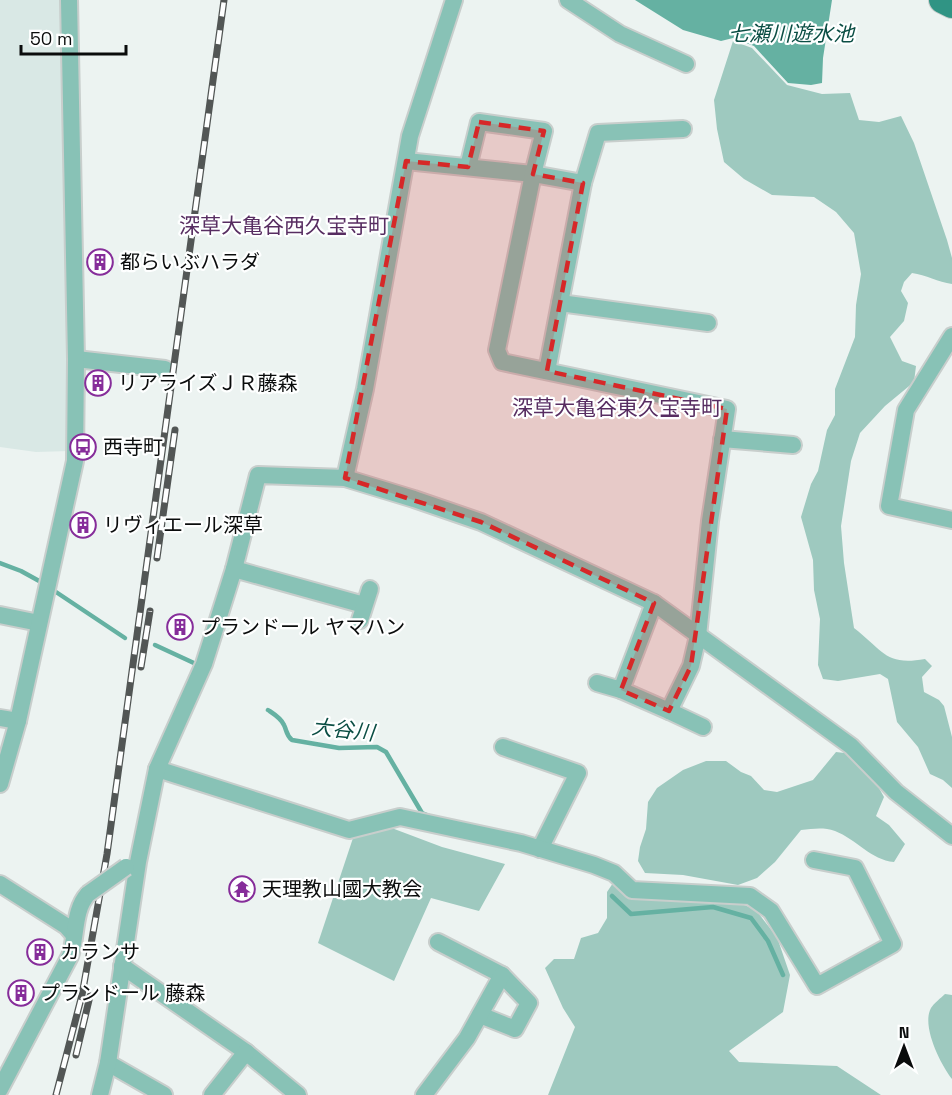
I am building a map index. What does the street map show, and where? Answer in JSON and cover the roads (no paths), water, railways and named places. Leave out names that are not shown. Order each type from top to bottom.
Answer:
[{"type":"main road","points":[[942,0],[952,5]]},
{"type":"street","points":[[0,784],[18,721],[75,461],[76,359],[69,0]]},
{"type":"street","points":[[345,478],[365,389],[410,136],[454,0]]},
{"type":"street","points":[[568,0],[620,34],[686,64]]},
{"type":"street","points":[[468,167],[479,122],[544,131],[497,350],[502,362],[727,409],[710,521],[698,636],[691,666],[669,711]]},
{"type":"street","points":[[547,371],[583,183],[598,133],[683,129]]},
{"type":"street","points":[[406,161],[533,174],[583,183]]},
{"type":"street","points":[[560,303],[708,322]]},
{"type":"street","points":[[952,336],[906,410],[889,506],[952,520]]},
{"type":"street","points":[[76,359],[165,369]]},
{"type":"street","points":[[722,439],[793,445]]},
{"type":"street","points":[[100,1095],[108,1063],[122,966],[132,865],[158,769],[202,668],[234,569],[258,476],[345,478],[414,499],[481,522],[654,603],[851,746],[896,792],[952,836]]},
{"type":"street","points":[[234,569],[362,613],[370,588]]},
{"type":"street","points":[[621,690],[654,603]]},
{"type":"street","points":[[0,615],[39,623]]},
{"type":"street","points":[[597,683],[621,690],[703,727]]},
{"type":"street","points":[[0,718],[18,721]]},
{"type":"street","points":[[503,747],[578,773],[543,845]]},
{"type":"street","points":[[158,769],[349,830],[400,818],[436,820],[543,845],[614,873],[632,890],[750,896],[771,911],[817,986],[893,944],[855,868],[814,860]]},
{"type":"street","points":[[0,1089],[63,971],[72,949],[73,934],[83,899],[132,865]]},
{"type":"street","points":[[0,904],[2,886],[66,926],[73,934]]},
{"type":"street","points":[[438,942],[502,975],[529,1003],[515,1029],[480,1015]]},
{"type":"street","points":[[122,966],[246,1052],[298,1095]]},
{"type":"street","points":[[424,1095],[467,1038],[502,975]]},
{"type":"street","points":[[212,1095],[246,1052]]},
{"type":"street","points":[[108,1063],[164,1095]]},
{"type":"water","name":"七瀬川遊水池","points":[[635,0],[832,0],[823,58],[822,83],[811,85],[788,83],[754,46],[733,38],[721,41],[683,30]]},
{"type":"waterway","name":"大谷川","points":[[0,563],[41,582]]},
{"type":"waterway","name":"大谷川","points":[[56,592],[125,638]]},
{"type":"waterway","name":"大谷川","points":[[155,645],[196,664]]},
{"type":"waterway","name":"大谷川","points":[[268,710],[281,720],[292,740],[339,748],[377,747],[386,752],[422,813],[429,816]]},
{"type":"waterway","name":"大谷川","points":[[612,896],[631,914],[713,907],[751,918],[768,941],[783,975]]},
{"type":"railway","points":[[56,1095],[82,995],[107,854],[224,0]]},
{"type":"railway","points":[[157,558],[175,430]]},
{"type":"railway","points":[[141,667],[150,611]]},
{"type":"railway","points":[[76,1055],[90,996]]},
{"type":"place","name":"都らいぶハラダ","points":[[100,262]]},
{"type":"place","name":"リアライズＪＲ藤森","points":[[98,383]]},
{"type":"place","name":"西寺町","points":[[83,447]]},
{"type":"place","name":"リヴィエール深草","points":[[83,525]]},
{"type":"place","name":"プランドール ヤマハン","points":[[180,627]]},
{"type":"place","name":"天理教山國大教会","points":[[242,889]]},
{"type":"place","name":"カランサ","points":[[40,952]]},
{"type":"place","name":"プランドール 藤森","points":[[21,993]]},
{"type":"district","name":"深草大亀谷西久宝寺町","points":[[284,226]]},
{"type":"district","name":"深草大亀谷東久宝寺町","points":[[617,408]]}]
